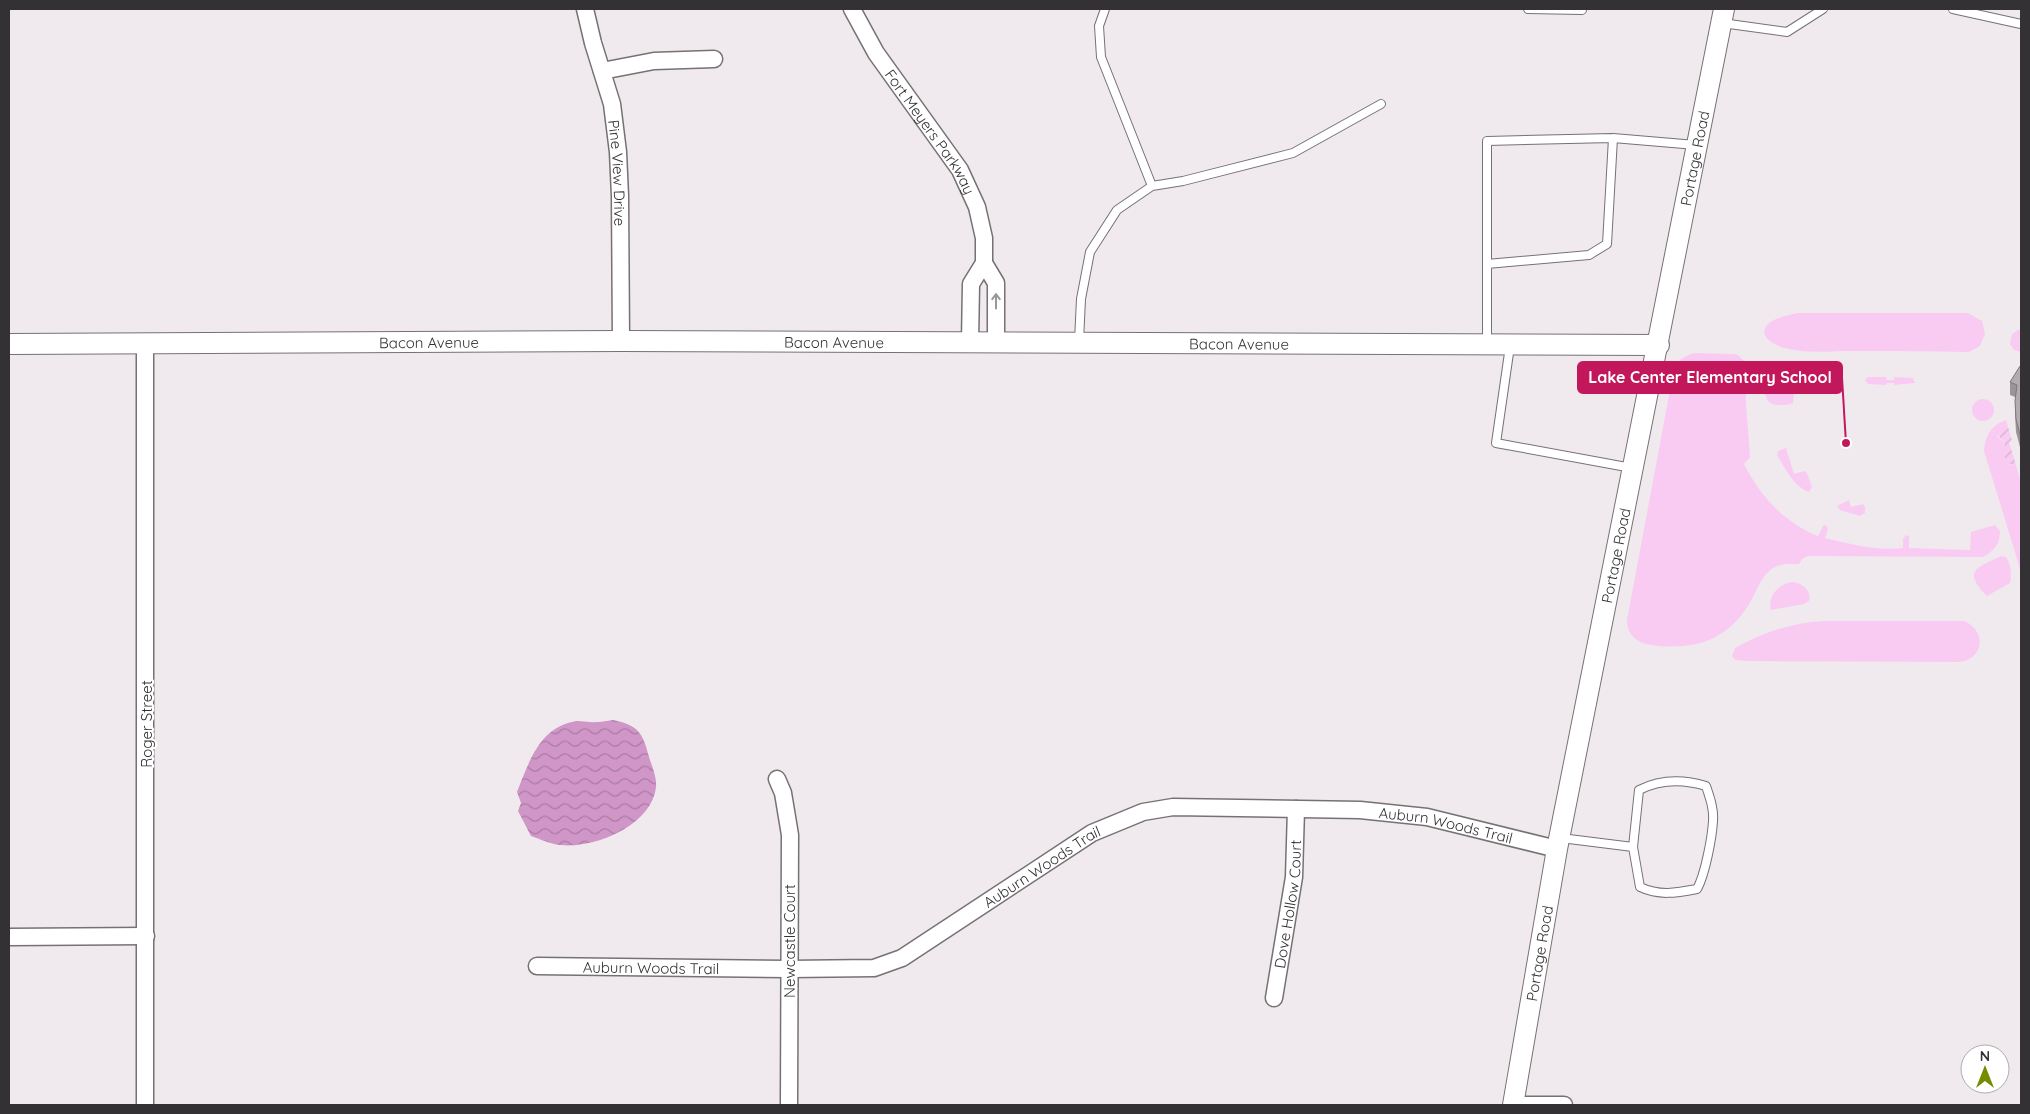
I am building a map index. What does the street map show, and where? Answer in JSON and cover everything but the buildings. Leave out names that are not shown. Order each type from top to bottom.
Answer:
[{"type":"street","name":"Pine View Drive","points":[[585,9],[612,104],[618,152],[621,341]]},
{"type":"street","name":"Fort Meyers Parkway","points":[[852,9],[876,53],[960,170],[977,208],[984,238],[984,263],[996,282],[996,342]]},
{"type":"street","name":"Portage Road","points":[[1513,1105],[1558,843],[1659,345],[1723,16]]},
{"type":"street","points":[[602,71],[654,61],[714,59]]},
{"type":"street","points":[[970,342],[971,284],[984,263]]},
{"type":"street","name":"Bacon Avenue","points":[[9,344],[621,341],[1659,345]]},
{"type":"street","name":"Roger Street","points":[[145,344],[145,1105]]},
{"type":"street","name":"Newcastle Court","points":[[777,779],[784,793],[790,835],[789,1105]]},
{"type":"street","name":"Auburn Woods Trail","points":[[537,966],[789,969],[874,968],[902,958],[1092,833],[1143,812],[1173,807],[1360,810],[1427,817],[1558,843]]},
{"type":"street","name":"Dove Hollow Court","points":[[1274,998],[1294,877],[1296,809]]},
{"type":"street","points":[[9,936],[146,936]]},
{"type":"street","points":[[1513,1105],[1564,1105]]},
{"type":"lane","points":[[1105,9],[1098,26],[1101,57],[1152,186]]},
{"type":"lane","points":[[1528,9],[1582,10]]},
{"type":"lane","points":[[1723,16],[1787,32],[1823,9]]},
{"type":"lane","points":[[1952,9],[2021,24]]},
{"type":"lane","points":[[1079,343],[1081,299],[1090,252],[1117,210],[1152,186],[1183,181],[1293,154],[1381,104]]},
{"type":"lane","points":[[1487,344],[1487,141],[1613,138],[1698,146]]},
{"type":"lane","points":[[1487,264],[1589,255],[1608,244],[1613,138]]},
{"type":"lane","points":[[1511,344],[1496,443],[1634,468]]},
{"type":"lane","points":[[1674,781],[1693,782],[1706,786],[1712,802],[1713,821],[1702,880],[1696,889],[1674,894],[1652,893],[1640,887],[1633,847],[1639,790],[1652,783],[1674,781]]},
{"type":"lane","points":[[1558,843],[1633,847]]},
{"type":"shaded area","points":[[1798,313],[1968,313],[1982,321],[1985,334],[1980,346],[1969,352],[1809,352],[1781,347],[1765,336],[1765,327],[1769,323]]},
{"type":"shaded area","points":[[2021,330],[2021,352],[2014,350],[2010,344],[2012,334]]},
{"type":"shaded area","points":[[1693,353],[1734,354],[1738,355],[1745,362],[1750,457],[1744,464],[1766,498],[1794,523],[1818,536],[1823,526],[1826,525],[1828,529],[1825,538],[1883,549],[1903,548],[1903,539],[1906,535],[1909,536],[1909,548],[1970,550],[1971,532],[1995,525],[2000,531],[1996,547],[1983,557],[1808,556],[1802,559],[1799,564],[1779,565],[1769,571],[1743,613],[1722,633],[1710,640],[1682,646],[1667,646],[1646,644],[1637,640],[1629,630],[1627,620],[1673,374],[1681,359]]},
{"type":"shaded area","points":[[1773,362],[1779,362],[1786,366],[1775,368],[1769,376],[1765,375],[1768,366]]},
{"type":"shaded area","points":[[1868,377],[1886,377],[1887,380],[1894,380],[1894,377],[1913,378],[1915,383],[1894,385],[1894,383],[1887,383],[1886,385],[1868,384],[1865,380]]},
{"type":"shaded area","points":[[1768,384],[1773,391],[1779,394],[1794,392],[1793,403],[1775,405],[1769,402],[1765,389],[1765,385]]},
{"type":"shaded area","points":[[1983,399],[1991,402],[1994,410],[1991,418],[1983,421],[1975,418],[1972,410],[1975,402]]},
{"type":"shaded area","points":[[2006,420],[2007,424],[1999,427],[1997,436],[2005,443],[2005,460],[2010,465],[2016,465],[2021,483],[2021,572],[1984,451],[1990,432],[1996,425]]},
{"type":"shaded area","points":[[2007,424],[2012,440],[2009,442],[2016,465],[2008,464],[2005,460],[2005,443],[1996,433],[1999,427]]},
{"type":"shaded area","points":[[1786,448],[1794,474],[1804,471],[1807,473],[1812,487],[1809,492],[1794,481],[1777,455],[1778,451]]},
{"type":"shaded area","points":[[1849,500],[1851,507],[1863,504],[1865,513],[1860,516],[1840,510],[1837,506]]},
{"type":"shaded area","points":[[2001,556],[2006,557],[2009,563],[2010,583],[1987,596],[1975,581],[1975,571]]},
{"type":"shaded area","points":[[1792,582],[1808,590],[1809,601],[1804,604],[1771,610],[1771,600],[1775,592],[1783,585]]},
{"type":"shaded area","points":[[1823,621],[1964,621],[1976,631],[1980,643],[1974,655],[1960,662],[1748,661],[1735,660],[1732,656],[1735,648],[1756,637],[1789,626]]},
{"type":"water","points":[[613,720],[638,731],[647,749],[655,776],[656,787],[652,801],[644,813],[620,832],[589,843],[560,845],[531,836],[518,811],[521,803],[517,792],[532,757],[545,737],[565,724],[578,721]]},
{"type":"place","name":"Lake Center Elementary School","points":[[1846,443]]}]
